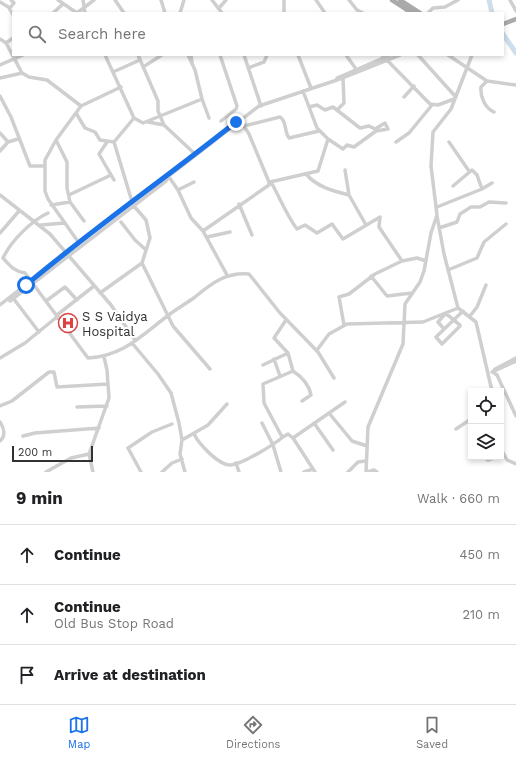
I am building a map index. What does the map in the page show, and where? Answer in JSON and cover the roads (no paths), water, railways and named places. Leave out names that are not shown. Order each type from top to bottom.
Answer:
[{"type":"main road","points":[[392,0],[410,12]]},
{"type":"main road","points":[[400,0],[418,12]]},
{"type":"main road","points":[[505,22],[516,18]]},
{"type":"street","points":[[9,8],[14,3],[11,0]]},
{"type":"street","points":[[58,0],[76,12]]},
{"type":"street","points":[[83,0],[85,12]]},
{"type":"street","points":[[78,12],[94,0]]},
{"type":"street","points":[[115,0],[123,12]]},
{"type":"street","points":[[161,0],[165,12]]},
{"type":"street","points":[[180,12],[184,0]]},
{"type":"street","points":[[212,0],[221,12]]},
{"type":"street","points":[[219,8],[226,0]]},
{"type":"street","points":[[284,0],[284,12]]},
{"type":"street","points":[[316,0],[324,12]]},
{"type":"street","points":[[349,0],[357,10],[362,12]]},
{"type":"street","points":[[429,12],[433,8],[445,7],[458,0]]},
{"type":"street","points":[[510,0],[516,11]]},
{"type":"street","points":[[0,2],[9,8],[12,13]]},
{"type":"street","points":[[54,12],[63,4]]},
{"type":"street","points":[[69,7],[70,12]]},
{"type":"street","points":[[6,43],[12,39]]},
{"type":"street","points":[[0,40],[6,43],[12,54]]},
{"type":"street","points":[[13,56],[22,73],[29,77],[47,80],[81,106]]},
{"type":"street","points":[[0,65],[15,60],[21,56]]},
{"type":"street","points":[[105,56],[134,118],[143,123],[202,99]]},
{"type":"street","points":[[138,56],[158,102],[160,115],[164,125],[195,154]]},
{"type":"street","points":[[143,67],[160,56]]},
{"type":"street","points":[[188,56],[208,118]]},
{"type":"street","points":[[191,56],[192,64]]},
{"type":"street","points":[[220,56],[237,106],[236,109],[221,121]]},
{"type":"street","points":[[244,56],[261,106]]},
{"type":"street","points":[[248,68],[264,62],[267,56]]},
{"type":"street","points":[[298,56],[311,88]]},
{"type":"street","points":[[347,56],[356,69]]},
{"type":"street","points":[[332,80],[343,78],[385,58],[395,56]]},
{"type":"street","points":[[419,56],[454,99]]},
{"type":"street","points":[[449,56],[484,79],[516,85]]},
{"type":"street","points":[[472,56],[451,109],[433,132],[431,140],[432,181],[439,228],[458,308],[476,322],[489,372],[492,388]]},
{"type":"street","points":[[385,58],[432,105],[438,105],[454,99]]},
{"type":"street","points":[[113,72],[140,60]]},
{"type":"street","points":[[0,307],[79,243],[169,176],[236,122],[261,106],[332,80],[356,69],[365,67]]},
{"type":"street","points":[[0,78],[22,73]]},
{"type":"street","points":[[338,109],[344,104],[343,78]]},
{"type":"street","points":[[484,79],[481,87],[482,96],[487,107],[494,112]]},
{"type":"street","points":[[404,96],[414,86]]},
{"type":"street","points":[[79,243],[51,205],[45,191],[45,166],[47,156],[56,140],[81,106],[121,87]]},
{"type":"street","points":[[303,91],[309,107],[319,131],[328,139],[343,148],[347,145],[354,147],[376,131],[388,129],[385,123],[375,129],[369,126],[360,128],[338,109],[333,107],[325,110],[317,105],[309,107]]},
{"type":"street","points":[[0,96],[11,117],[18,139],[30,166],[45,166]]},
{"type":"street","points":[[396,142],[409,133],[432,105]]},
{"type":"street","points":[[76,113],[85,128],[95,132],[100,140],[114,142]]},
{"type":"street","points":[[244,126],[280,117],[284,120],[289,138],[319,131]]},
{"type":"street","points":[[114,142],[134,118]]},
{"type":"street","points":[[147,121],[164,125]]},
{"type":"street","points":[[236,122],[244,126],[270,182],[280,198],[282,206],[296,229],[306,225],[317,233],[332,224],[343,239],[366,224],[381,218],[379,227],[402,262]]},
{"type":"street","points":[[0,133],[8,142]]},
{"type":"street","points":[[0,151],[8,142],[18,139]]},
{"type":"street","points":[[203,231],[239,204],[264,190],[270,182],[318,171],[328,139]]},
{"type":"street","points":[[56,140],[67,162],[70,202],[84,221]]},
{"type":"street","points":[[107,142],[101,148],[99,154],[114,180]]},
{"type":"street","points":[[100,294],[142,263],[150,238],[150,230],[146,220],[133,202],[114,142]]},
{"type":"street","points":[[449,142],[469,171]]},
{"type":"street","points":[[345,170],[349,195],[366,224]]},
{"type":"street","points":[[453,186],[472,170],[475,172],[482,189]]},
{"type":"street","points":[[306,174],[313,182],[335,192],[349,195]]},
{"type":"street","points":[[69,195],[111,175]]},
{"type":"street","points":[[169,176],[178,190],[191,218],[203,231],[227,276]]},
{"type":"street","points":[[178,190],[194,182]]},
{"type":"street","points":[[437,207],[482,189],[492,183]]},
{"type":"street","points":[[0,195],[41,225],[111,305],[134,342],[158,374],[170,393],[177,415],[182,440],[180,454],[185,472]]},
{"type":"street","points":[[51,205],[70,202]]},
{"type":"street","points":[[66,254],[133,202]]},
{"type":"street","points":[[439,228],[459,222],[460,214],[471,207],[480,207],[492,202],[506,203]]},
{"type":"street","points":[[239,204],[252,235]]},
{"type":"street","points":[[0,233],[20,211]]},
{"type":"street","points":[[48,213],[35,221],[8,248],[2,258],[17,271],[25,273],[88,358],[104,357],[126,348],[218,280],[239,273],[249,274],[260,291],[286,320],[317,350],[334,378]]},
{"type":"street","points":[[377,472],[374,470],[366,472],[368,427],[404,344],[405,304],[420,282],[426,261],[431,233],[437,215]]},
{"type":"street","points":[[121,222],[135,240],[146,250]]},
{"type":"street","points":[[41,225],[64,223]]},
{"type":"street","points":[[448,270],[476,258],[484,242],[506,224]]},
{"type":"street","points":[[207,238],[230,232]]},
{"type":"street","points":[[344,325],[338,297],[349,294],[371,276],[402,262],[417,258],[426,261]]},
{"type":"street","points":[[142,263],[169,315],[173,326],[210,369]]},
{"type":"street","points":[[371,276],[387,296],[412,293]]},
{"type":"street","points":[[470,316],[477,306],[486,285]]},
{"type":"street","points":[[0,358],[21,346],[94,286]]},
{"type":"street","points":[[46,301],[65,287],[77,300]]},
{"type":"street","points":[[12,298],[39,332]]},
{"type":"street","points":[[317,350],[329,334],[344,325],[372,322],[400,321],[404,323],[428,321],[458,308]]},
{"type":"street","points":[[444,329],[438,321],[445,314],[453,320],[460,327],[442,344],[436,338],[453,320],[463,311]]},
{"type":"street","points":[[286,320],[274,338],[288,353],[293,371],[304,379],[310,392],[311,395],[302,401]]},
{"type":"street","points":[[263,365],[288,353]]},
{"type":"street","points":[[93,472],[89,454],[109,398],[104,357]]},
{"type":"street","points":[[493,372],[495,369],[516,358]]},
{"type":"street","points":[[274,359],[280,376]]},
{"type":"street","points":[[489,372],[493,372],[516,361]]},
{"type":"street","points":[[283,437],[270,415],[263,399],[263,384],[293,371]]},
{"type":"street","points":[[0,406],[12,401],[49,372],[54,372],[57,387],[108,384]]},
{"type":"street","points":[[493,372],[516,414]]},
{"type":"street","points":[[293,438],[346,402]]},
{"type":"street","points":[[182,440],[211,423],[227,404]]},
{"type":"street","points":[[77,407],[107,406]]},
{"type":"street","points":[[329,413],[352,441],[367,446]]},
{"type":"street","points":[[456,429],[468,421]]},
{"type":"street","points":[[0,422],[4,432],[3,439],[0,441]]},
{"type":"street","points":[[262,423],[273,445],[281,472]]},
{"type":"street","points":[[314,423],[333,450]]},
{"type":"street","points":[[141,472],[128,448],[152,432],[172,424]]},
{"type":"street","points":[[23,436],[35,433],[99,428]]},
{"type":"street","points":[[194,434],[198,442],[222,463],[231,465],[273,445],[288,434],[293,438],[314,470],[304,472]]},
{"type":"street","points":[[46,472],[71,458],[89,454]]},
{"type":"street","points":[[504,458],[516,464]]},
{"type":"street","points":[[162,472],[172,463],[182,459]]},
{"type":"street","points":[[348,472],[358,462],[366,461]]},
{"type":"street","points":[[236,463],[239,472]]},
{"type":"waterway","points":[[489,0],[492,12]]},
{"type":"waterway","points":[[504,35],[516,53]]},
{"type":"place","name":"S S Vaidya Hospital","points":[[68,323]]}]
